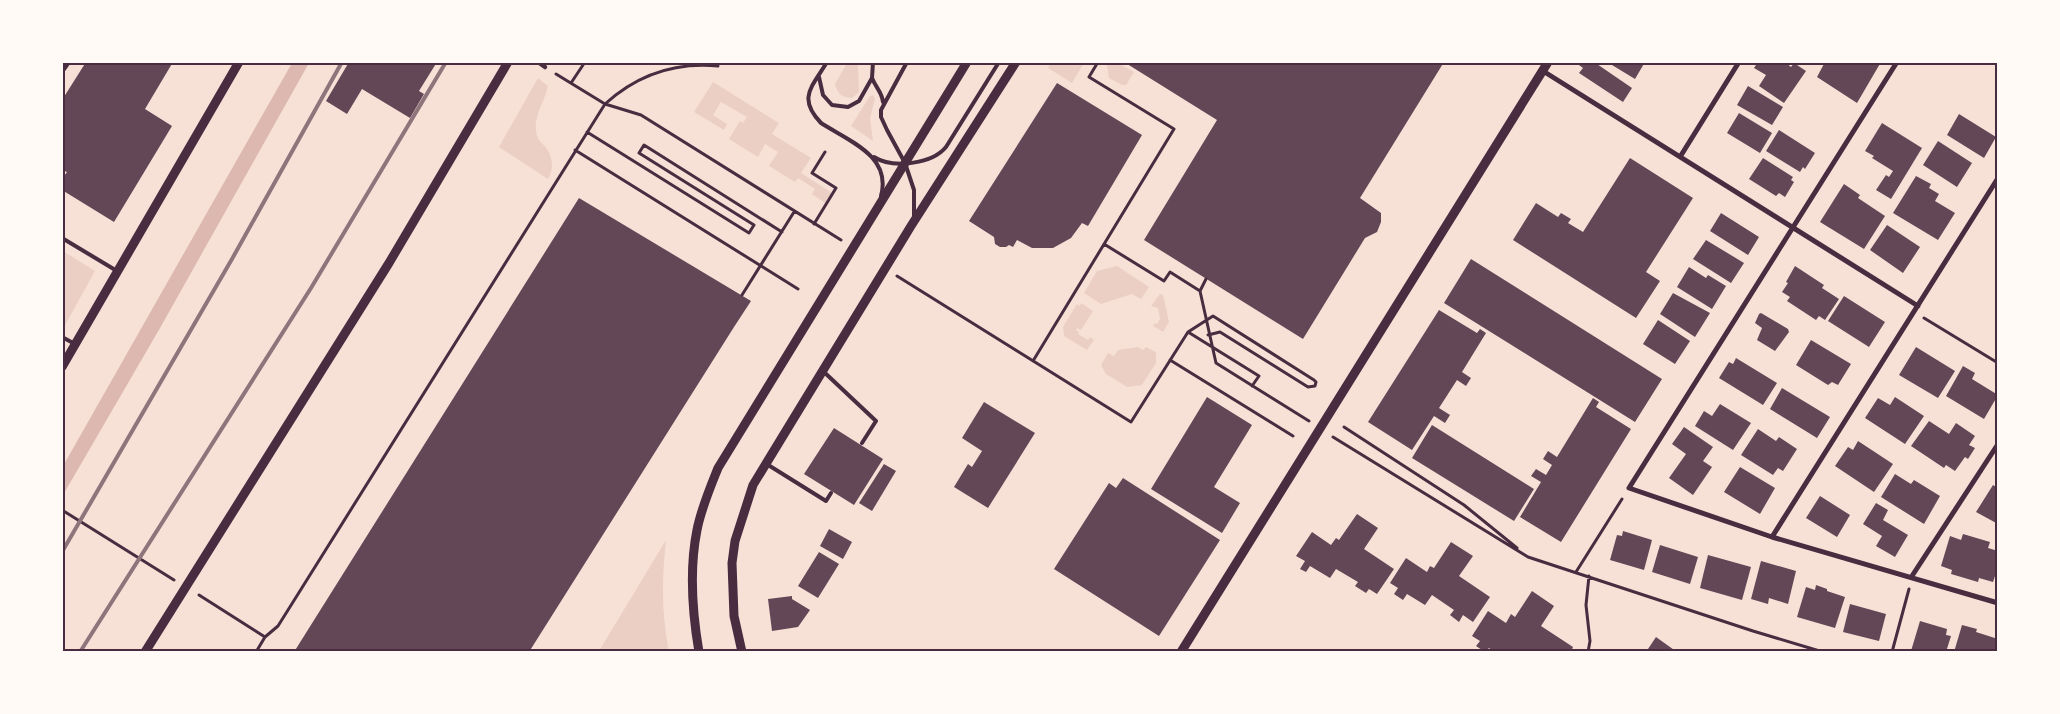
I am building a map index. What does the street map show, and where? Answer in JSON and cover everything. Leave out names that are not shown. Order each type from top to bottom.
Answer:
[{"type":"street","points":[[62,367],[239,62]]},
{"type":"street","points":[[145,652],[389,263],[508,62]]},
{"type":"street","points":[[538,62],[545,67]]},
{"type":"street","points":[[699,652],[693,616],[693,563],[698,528],[718,468],[878,205],[968,62]]},
{"type":"street","points":[[742,652],[734,616],[731,587],[735,541],[748,494],[765,463],[911,226],[1016,62]]},
{"type":"street","points":[[1680,157],[1739,62]]},
{"type":"street","points":[[1897,62],[1629,488],[1772,537],[1912,576],[1998,603]]},
{"type":"street","points":[[1181,652],[1545,67],[1680,157],[1918,306]]},
{"type":"street","points":[[1772,537],[1998,178]]},
{"type":"street","points":[[1912,576],[1998,444]]},
{"type":"lane","points":[[62,72],[69,62]]},
{"type":"lane","points":[[827,62],[808,94],[808,101],[816,118],[821,123],[886,163],[905,163],[932,159],[942,152],[999,62]]},
{"type":"lane","points":[[872,62],[872,78],[882,95],[883,102]]},
{"type":"lane","points":[[907,62],[883,102],[881,118],[905,163],[914,190],[915,212],[911,226]]},
{"type":"lane","points":[[819,76],[823,94],[832,105],[841,107],[848,107],[858,101],[872,78]]},
{"type":"lane","points":[[873,156],[880,166],[882,176],[883,188],[878,205]]},
{"type":"lane","points":[[62,238],[117,271]]},
{"type":"lane","points":[[62,337],[75,344]]},
{"type":"lane","points":[[822,370],[876,421],[862,442]]},
{"type":"lane","points":[[765,463],[826,501],[831,493]]},
{"type":"path","points":[[571,83],[584,62]]},
{"type":"path","points":[[1033,361],[1174,129],[1089,77],[1098,62]]},
{"type":"path","points":[[256,652],[266,636],[278,626],[605,104],[629,85],[654,73],[689,65],[718,66]]},
{"type":"path","points":[[545,67],[605,104],[641,115],[841,240]]},
{"type":"path","points":[[586,132],[749,233],[754,225],[638,153],[644,145],[782,232]]},
{"type":"path","points":[[575,150],[798,289]]},
{"type":"path","points":[[815,224],[836,188],[812,173],[825,152]]},
{"type":"path","points":[[742,295],[794,212]]},
{"type":"path","points":[[1104,244],[1164,281],[1170,272],[1200,291]]},
{"type":"path","points":[[891,272],[1131,422],[1188,332],[1213,316],[1314,380],[1316,382],[1315,386],[1308,387],[1220,332],[1208,335]]},
{"type":"path","points":[[1206,279],[1200,291],[1208,335],[1216,363],[1317,427]]},
{"type":"path","points":[[1918,306],[1923,317],[1998,363]]},
{"type":"path","points":[[1188,332],[1259,376],[1252,386]]},
{"type":"path","points":[[1170,360],[1293,436]]},
{"type":"path","points":[[1344,426],[1464,505],[1528,557]]},
{"type":"path","points":[[1325,432],[1528,557],[1823,652]]},
{"type":"path","points":[[1576,572],[1629,488]]},
{"type":"path","points":[[62,510],[178,583]]},
{"type":"path","points":[[1588,652],[1590,640],[1586,605],[1589,576]]},
{"type":"path","points":[[1892,652],[1912,576]]},
{"type":"path","points":[[194,593],[266,636]]},
{"type":"shaded area","points":[[292,63],[309,63],[160,328],[63,495],[63,466]]},
{"type":"shaded area","points":[[847,63],[858,63],[859,92],[852,98],[841,94],[835,84]]},
{"type":"shaded area","points":[[1051,63],[1084,63],[1072,83],[1048,68]]},
{"type":"shaded area","points":[[1108,63],[1118,63],[1134,72],[1126,85],[1122,85],[1109,78]]},
{"type":"shaded area","points":[[538,78],[548,86],[537,119],[536,133],[552,160],[552,168],[548,179],[499,147]]},
{"type":"shaded area","points":[[713,82],[779,123],[772,134],[811,158],[801,173],[832,193],[825,203],[812,194],[815,189],[798,178],[795,182],[769,166],[778,152],[765,144],[758,157],[729,139],[740,121],[743,123],[747,117],[721,102],[713,115],[727,124],[724,130],[694,112]]},
{"type":"shaded area","points":[[873,95],[875,99],[870,118],[873,141],[851,126],[870,96]]},
{"type":"shaded area","points":[[63,251],[95,271],[63,329]]},
{"type":"shaded area","points":[[1117,266],[1149,287],[1141,299],[1132,294],[1101,304],[1084,293],[1097,271]]},
{"type":"shaded area","points":[[1160,294],[1163,295],[1169,322],[1163,332],[1153,326],[1160,319],[1158,308],[1151,306]]},
{"type":"shaded area","points":[[1081,303],[1093,311],[1081,330],[1077,328],[1076,330],[1079,332],[1078,334],[1088,340],[1090,337],[1094,340],[1087,350],[1064,336],[1063,327],[1077,304],[1080,306]]},
{"type":"shaded area","points":[[1138,347],[1143,350],[1146,347],[1156,352],[1156,363],[1142,385],[1127,387],[1106,374],[1101,365],[1108,353],[1114,356],[1118,350]]},
{"type":"shaded area","points":[[666,540],[663,596],[669,651],[599,651]]},
{"type":"building","points":[[86,62],[173,62],[145,109],[172,126],[114,222],[62,190],[62,179],[67,172],[62,170],[62,100]]},
{"type":"building","points":[[349,62],[437,62],[419,91],[424,94],[410,118],[362,89],[347,114],[326,101]]},
{"type":"building","points":[[1124,62],[1444,62],[1360,198],[1381,213],[1381,222],[1377,232],[1365,238],[1303,339],[1144,240],[1217,120]]},
{"type":"building","points":[[1581,62],[1594,62],[1632,88],[1623,102],[1579,73],[1583,68],[1579,65]]},
{"type":"building","points":[[1607,62],[1645,62],[1635,79]]},
{"type":"building","points":[[1758,62],[1785,62],[1791,67],[1794,63],[1806,71],[1784,103],[1759,86],[1766,75],[1754,68]]},
{"type":"building","points":[[1825,62],[1881,62],[1857,103],[1817,77]]},
{"type":"building","points":[[1057,83],[1142,135],[1088,226],[1082,223],[1071,238],[1053,248],[1032,248],[1017,240],[1013,247],[1009,245],[1000,247],[995,244],[994,237],[969,221]]},
{"type":"building","points":[[1748,86],[1783,107],[1772,125],[1737,105]]},
{"type":"building","points":[[1739,113],[1772,133],[1760,153],[1727,133]]},
{"type":"building","points":[[1959,114],[1996,137],[1984,158],[1947,135]]},
{"type":"building","points":[[1882,123],[1922,148],[1891,199],[1876,190],[1886,175],[1889,177],[1893,171],[1872,158],[1874,156],[1865,151]]},
{"type":"building","points":[[1779,130],[1815,153],[1805,169],[1803,167],[1800,172],[1766,151]]},
{"type":"building","points":[[1938,141],[1972,163],[1957,187],[1923,165]]},
{"type":"building","points":[[1630,158],[1693,198],[1646,272],[1660,281],[1636,318],[1513,240],[1536,203],[1558,217],[1561,213],[1571,219],[1568,223],[1583,232]]},
{"type":"building","points":[[1763,158],[1793,177],[1791,180],[1794,182],[1785,197],[1779,193],[1776,196],[1749,179]]},
{"type":"building","points":[[1916,176],[1931,184],[1929,188],[1939,194],[1935,201],[1955,213],[1938,240],[1893,213]]},
{"type":"building","points":[[1844,184],[1860,195],[1858,198],[1885,216],[1864,249],[1820,222]]},
{"type":"building","points":[[579,198],[751,301],[529,652],[294,652]]},
{"type":"building","points":[[1721,213],[1759,237],[1748,255],[1710,231]]},
{"type":"building","points":[[1887,225],[1920,247],[1903,273],[1870,250]]},
{"type":"building","points":[[1706,240],[1744,263],[1731,283],[1693,259]]},
{"type":"building","points":[[1471,259],[1662,379],[1635,422],[1444,303]]},
{"type":"building","points":[[1795,266],[1824,285],[1822,288],[1839,299],[1825,320],[1819,316],[1816,320],[1787,301],[1790,297],[1782,292]]},
{"type":"building","points":[[1689,267],[1706,278],[1708,275],[1726,286],[1712,309],[1677,287]]},
{"type":"building","points":[[1673,293],[1710,313],[1695,337],[1660,314]]},
{"type":"building","points":[[1844,296],[1885,322],[1869,347],[1828,321]]},
{"type":"building","points":[[1439,310],[1477,333],[1480,329],[1486,333],[1462,372],[1471,378],[1466,386],[1457,380],[1439,408],[1450,415],[1445,423],[1434,416],[1412,450],[1368,422]]},
{"type":"building","points":[[1761,313],[1788,329],[1789,332],[1775,351],[1757,340],[1762,328],[1755,323]]},
{"type":"building","points":[[1658,320],[1690,341],[1675,364],[1643,344]]},
{"type":"building","points":[[1811,340],[1851,364],[1838,385],[1832,382],[1828,385],[1796,365]]},
{"type":"building","points":[[1916,347],[1955,371],[1938,398],[1899,375]]},
{"type":"building","points":[[1736,358],[1777,383],[1763,405],[1719,378],[1729,362],[1733,364]]},
{"type":"building","points":[[1963,366],[1975,373],[1972,379],[1998,395],[1984,419],[1946,396]]},
{"type":"building","points":[[1782,388],[1830,417],[1817,438],[1770,409]]},
{"type":"building","points":[[1207,397],[1252,425],[1214,487],[1240,503],[1222,533],[1151,489]]},
{"type":"building","points":[[1895,397],[1924,416],[1905,444],[1865,418],[1878,398],[1890,405]]},
{"type":"building","points":[[1593,398],[1599,402],[1596,407],[1631,429],[1561,542],[1520,517],[1541,482],[1531,476],[1536,469],[1546,475],[1552,465],[1543,459],[1548,451],[1557,457]]},
{"type":"building","points":[[984,402],[1035,433],[988,508],[954,487],[968,464],[972,467],[982,451],[962,438]]},
{"type":"building","points":[[1720,404],[1751,423],[1733,450],[1695,426],[1704,411],[1712,416]]},
{"type":"building","points":[[1929,421],[1949,434],[1956,423],[1975,436],[1969,445],[1975,448],[1968,459],[1965,457],[1955,471],[1946,465],[1944,468],[1911,446]]},
{"type":"building","points":[[1432,425],[1534,489],[1514,521],[1412,458]]},
{"type":"building","points":[[1684,427],[1713,447],[1703,461],[1712,467],[1693,495],[1669,478],[1686,454],[1672,444]]},
{"type":"building","points":[[834,428],[883,459],[854,505],[804,474]]},
{"type":"building","points":[[1758,429],[1776,441],[1779,437],[1797,449],[1783,471],[1778,468],[1773,475],[1741,455]]},
{"type":"building","points":[[1858,441],[1893,464],[1874,492],[1835,466],[1848,447],[1853,450]]},
{"type":"building","points":[[884,464],[896,471],[872,511],[859,503]]},
{"type":"building","points":[[1740,467],[1775,488],[1760,514],[1724,492]]},
{"type":"building","points":[[1895,474],[1911,484],[1914,480],[1940,496],[1924,524],[1881,497]]},
{"type":"building","points":[[1123,478],[1220,540],[1159,636],[1054,569],[1109,483],[1116,488]]},
{"type":"building","points":[[1993,485],[1998,488],[1998,524],[1976,512]]},
{"type":"building","points":[[1820,496],[1850,515],[1837,537],[1806,518]]},
{"type":"building","points":[[1876,503],[1888,510],[1883,520],[1908,535],[1895,557],[1876,546],[1882,536],[1863,524]]},
{"type":"building","points":[[1357,514],[1378,528],[1364,549],[1394,569],[1377,594],[1369,589],[1366,593],[1355,586],[1358,582],[1336,569],[1330,578],[1310,566],[1306,572],[1300,569],[1305,561],[1296,556],[1312,532],[1331,545],[1336,538],[1339,540]]},
{"type":"building","points":[[829,529],[852,542],[843,559],[820,546]]},
{"type":"building","points":[[1623,531],[1652,540],[1644,570],[1610,560],[1617,535],[1622,536]]},
{"type":"building","points":[[1963,534],[1990,542],[1988,548],[1998,551],[1998,567],[1993,582],[1979,578],[1978,582],[1951,574],[1952,570],[1941,566],[1950,536],[1961,540]]},
{"type":"building","points":[[1451,542],[1473,556],[1459,576],[1490,597],[1473,622],[1463,615],[1459,622],[1450,615],[1454,610],[1432,595],[1425,605],[1407,594],[1403,600],[1394,594],[1398,588],[1390,583],[1406,558],[1427,572],[1430,566],[1434,568]]},
{"type":"building","points":[[1660,545],[1698,557],[1690,584],[1652,572]]},
{"type":"building","points":[[819,552],[839,564],[818,598],[798,586]]},
{"type":"building","points":[[1708,555],[1751,567],[1742,600],[1700,588]]},
{"type":"building","points":[[1761,561],[1796,571],[1788,604],[1769,598],[1768,604],[1751,599]]},
{"type":"building","points":[[1816,585],[1845,597],[1835,628],[1797,617],[1806,587],[1815,590]]},
{"type":"building","points":[[1532,591],[1554,606],[1541,626],[1573,647],[1571,652],[1518,652],[1514,649],[1512,652],[1494,652],[1489,648],[1485,652],[1476,646],[1480,641],[1472,636],[1488,611],[1506,623],[1511,614],[1515,617]]},
{"type":"building","points":[[792,596],[792,599],[810,610],[798,627],[772,631],[768,599]]},
{"type":"building","points":[[1850,604],[1886,614],[1879,641],[1843,632]]},
{"type":"building","points":[[1920,621],[1947,629],[1946,635],[1951,636],[1946,652],[1911,651]]},
{"type":"building","points":[[1962,625],[1977,629],[1976,632],[1998,639],[1997,652],[1954,652]]},
{"type":"building","points":[[1656,637],[1677,652],[1646,652]]},
{"type":"railway","points":[[62,552],[232,259],[342,62]]},
{"type":"railway","points":[[80,652],[311,288],[446,62]]}]
